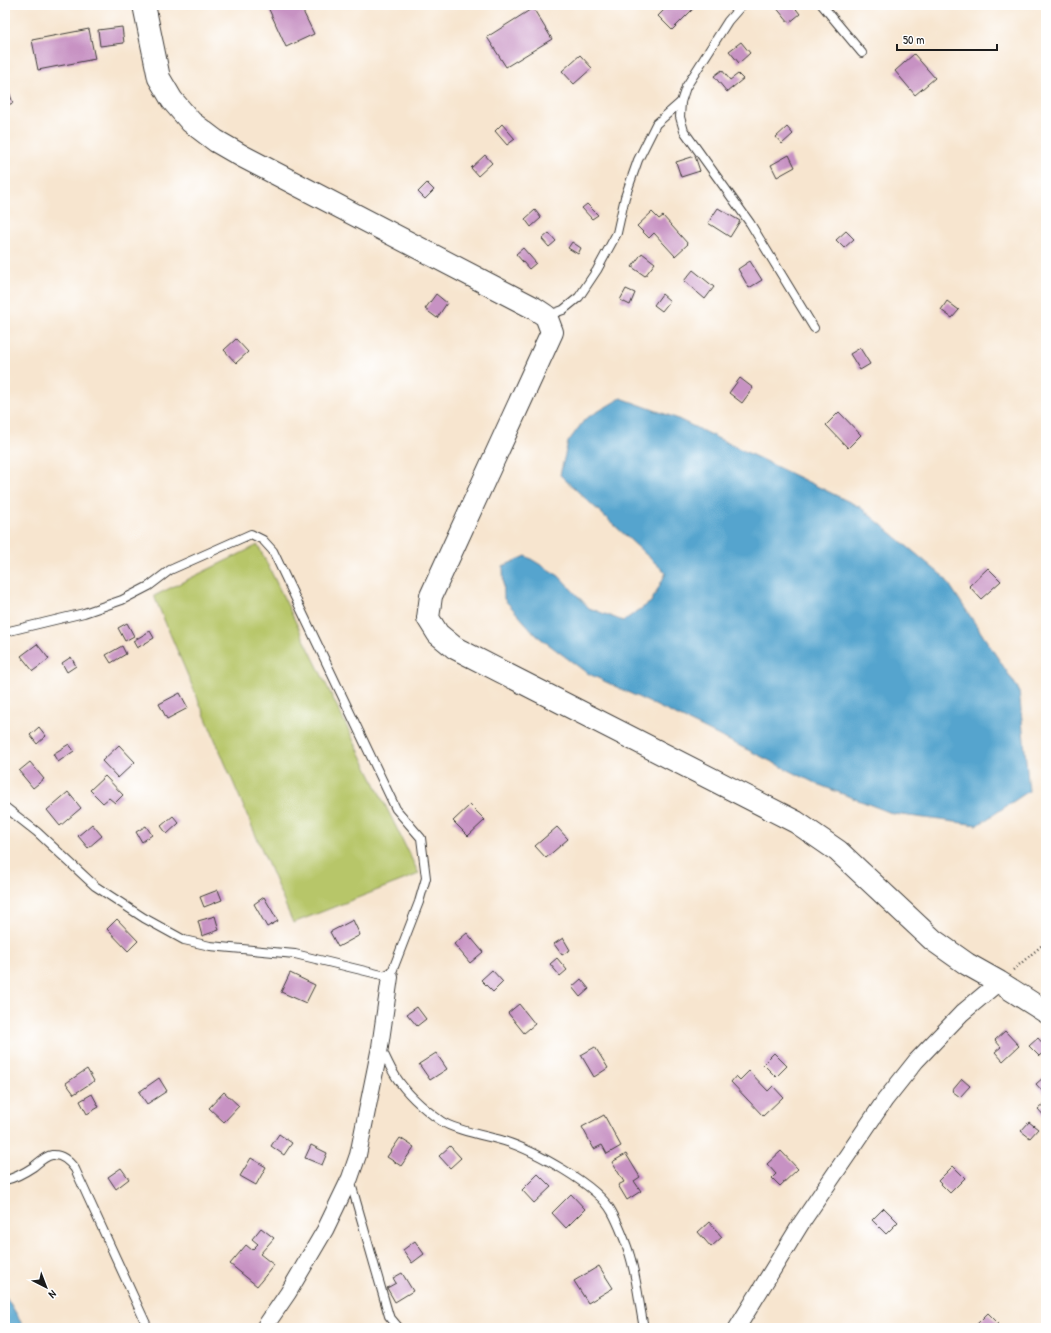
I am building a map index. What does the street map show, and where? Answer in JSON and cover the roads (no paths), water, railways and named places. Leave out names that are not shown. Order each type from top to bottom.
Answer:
[{"type":"street","points":[[144,5],[159,78],[172,100],[186,116],[216,141],[534,308],[546,316],[552,332],[431,596],[428,618],[438,634],[456,648],[796,822],[838,851],[933,940],[966,964],[999,982],[1046,1012]]},
{"type":"street","points":[[264,1328],[288,1294],[318,1242],[350,1178],[358,1155],[380,1047],[390,977]]},
{"type":"street","points":[[737,1328],[802,1222],[885,1100],[916,1061],[962,1013],[999,982]]},
{"type":"lane","points":[[742,5],[728,21],[686,87],[681,102],[680,117],[684,131],[750,223],[814,328]]},
{"type":"lane","points":[[822,5],[862,53]]},
{"type":"lane","points":[[546,316],[563,310],[579,297],[597,270],[617,233],[625,197],[638,160],[656,124],[681,102]]},
{"type":"lane","points":[[5,632],[84,613],[122,600],[148,586],[170,570],[251,534],[263,540],[273,551],[396,809],[421,838],[426,878],[419,902],[390,977],[295,954],[210,946],[184,940],[144,918],[95,886],[37,832],[5,807]]},
{"type":"lane","points":[[380,1047],[395,1076],[404,1088],[416,1101],[442,1122],[507,1142],[541,1157],[585,1183],[598,1195],[611,1210],[630,1256],[644,1328]]},
{"type":"lane","points":[[5,1180],[15,1178],[52,1155],[61,1157],[69,1162],[75,1169],[148,1328]]},
{"type":"lane","points":[[350,1178],[389,1316],[398,1328]]},
{"type":"water","points":[[621,398],[676,418],[860,507],[945,578],[1019,690],[1029,791],[978,825],[894,814],[817,784],[587,673],[536,635],[504,599],[503,566],[526,556],[559,576],[589,608],[623,621],[651,602],[666,573],[560,475],[568,442],[585,419]]},
{"type":"water","points":[[5,1295],[25,1328],[5,1328]]}]
